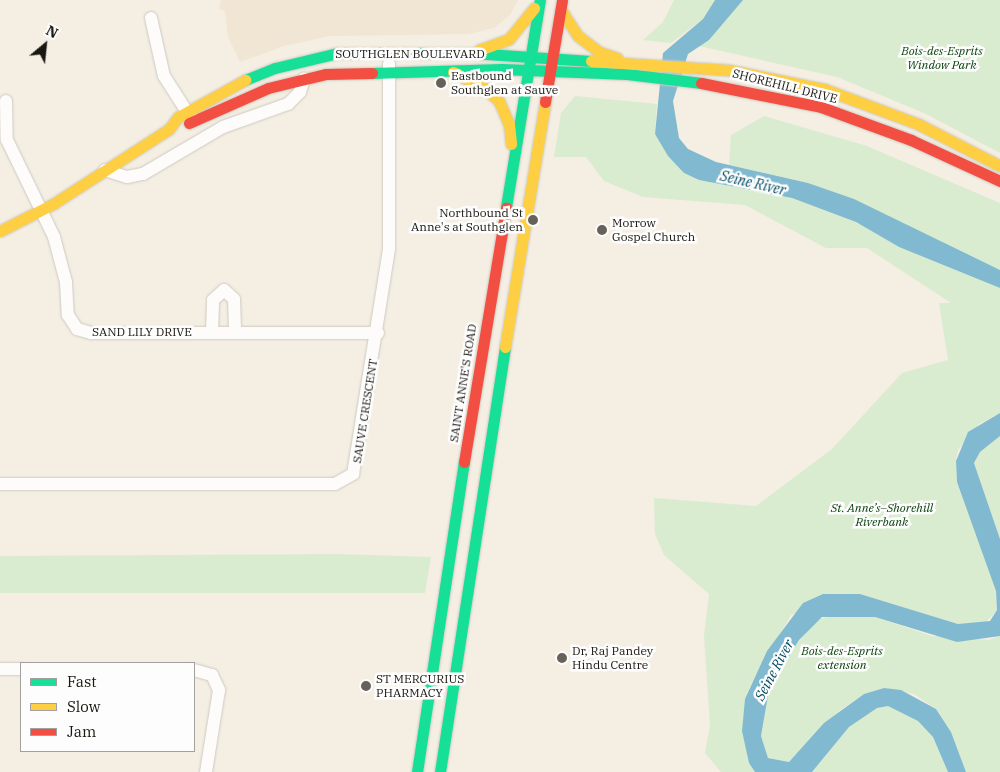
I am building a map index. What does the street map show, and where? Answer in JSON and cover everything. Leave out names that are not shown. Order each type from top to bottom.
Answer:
[{"type":"street","points":[[471,53],[509,39],[528,20],[539,0]]},
{"type":"street","name":"SAINT ANNE'S ROAD","points":[[417,772],[444,578],[539,0]]},
{"type":"street","points":[[440,772],[470,559],[562,5]]},
{"type":"street","points":[[562,5],[578,36],[592,47],[625,61]]},
{"type":"street","points":[[151,18],[160,65],[190,116]]},
{"type":"street","name":"SOUTHGLEN BOULEVARD","points":[[0,231],[41,212],[190,116],[224,89],[275,68],[322,55],[389,52],[471,53],[552,59]]},
{"type":"street","name":"SAUVE CRESCENT","points":[[0,484],[326,484],[345,481],[356,465],[378,333],[390,232],[389,52]]},
{"type":"street","name":"SHOREHILL DRIVE","points":[[552,59],[625,61],[728,70],[824,89],[918,124],[1000,166]]},
{"type":"street","name":"SOUTHGLEN BOULEVARD","points":[[190,116],[261,91],[304,79],[352,71],[528,71],[550,73]]},
{"type":"street","points":[[452,71],[485,88],[499,101],[509,124],[513,163]]},
{"type":"street","name":"SHOREHILL DRIVE","points":[[550,73],[627,74],[725,86],[821,107],[911,140],[1000,181]]},
{"type":"street","points":[[105,170],[126,177],[142,174],[223,127],[288,104],[300,92],[304,79]]},
{"type":"street","points":[[6,101],[7,140],[41,212]]},
{"type":"street","name":"SAND LILY DRIVE","points":[[41,212],[54,238],[66,282],[68,315],[78,330],[91,333],[378,333]]},
{"type":"street","points":[[212,332],[213,300],[224,290],[234,296],[235,332]]},
{"type":"street","points":[[0,669],[20,669]]},
{"type":"street","points":[[195,670],[209,673],[220,690],[206,772]]},
{"type":"shaded area","points":[[221,0],[518,0],[510,15],[494,28],[468,34],[330,36],[284,46],[240,62],[228,37],[225,11],[219,9]]},
{"type":"green space","points":[[674,0],[715,0],[703,19],[671,43],[643,40],[663,22]]},
{"type":"green space","name":"Bois-des-Esprits Window Park","points":[[743,0],[1000,0],[1000,153],[924,113],[837,77],[699,46]]},
{"type":"green space","name":"St. Anne’s–Shorehill Riverbank","points":[[575,96],[657,104],[655,134],[684,173],[699,180],[792,198],[856,222],[899,247],[1000,288],[1000,413],[979,424],[958,450],[956,461],[957,482],[980,539],[996,591],[997,610],[983,625],[958,624],[860,594],[791,615],[749,688],[749,763],[755,772],[721,772],[705,753],[710,725],[704,635],[709,594],[664,555],[655,534],[654,498],[756,506],[832,449],[902,373],[948,360],[939,303],[951,303],[867,248],[826,248],[745,205],[643,197],[604,181],[586,157],[554,157],[561,113]]},
{"type":"green space","points":[[764,116],[867,146],[1000,203],[1000,270],[808,183],[729,165],[731,135]]},
{"type":"green space","points":[[1000,436],[1000,539],[974,463],[980,452]]},
{"type":"green space","points":[[339,554],[431,557],[425,593],[0,593],[0,556]]},
{"type":"green space","name":"Bois-des-Esprits extension","points":[[839,614],[875,617],[932,636],[989,640],[1000,636],[1000,772],[966,772],[951,732],[936,709],[914,694],[884,688],[864,694],[842,709],[789,762],[768,758],[761,736],[769,690],[799,640],[816,620]]},
{"type":"green space","points":[[888,706],[918,721],[933,737],[948,772],[812,772],[849,727],[877,707]]},
{"type":"water","name":"Seine River","points":[[715,0],[743,0],[709,40],[688,54],[673,101],[679,138],[688,149],[716,162],[808,183],[854,199],[1000,270],[1000,288],[899,247],[856,222],[792,198],[699,180],[684,173],[668,156],[655,134],[663,53],[703,19]]},
{"type":"water","name":"Seine River","points":[[1000,413],[1000,436],[980,452],[974,463],[1000,539],[1000,636],[957,642],[875,617],[822,617],[799,640],[769,690],[761,736],[768,758],[789,762],[824,723],[864,694],[884,688],[901,690],[936,709],[951,732],[966,772],[948,772],[933,737],[918,721],[888,706],[877,708],[849,727],[812,772],[755,772],[749,763],[742,731],[745,699],[767,651],[803,603],[823,594],[860,594],[958,624],[990,621],[997,610],[996,591],[957,482],[956,461],[968,432]]},
{"type":"traffic: fast","points":[[506,207],[540,0]]},
{"type":"traffic: fast","points":[[245,80],[275,68],[338,53],[471,53],[591,61]]},
{"type":"traffic: fast","points":[[372,73],[502,69],[627,74],[701,83]]},
{"type":"traffic: fast","points":[[440,772],[505,347]]},
{"type":"traffic: fast","points":[[417,772],[464,462]]},
{"type":"traffic: slow","points":[[479,50],[509,39],[534,8]]},
{"type":"traffic: slow","points":[[561,10],[578,36],[599,52],[617,58]]},
{"type":"traffic: slow","points":[[591,61],[728,70],[824,89],[918,124],[1000,166]]},
{"type":"traffic: slow","points":[[453,72],[485,88],[499,101],[509,124],[511,144]]},
{"type":"traffic: slow","points":[[0,231],[53,204],[169,129],[178,117],[245,80]]},
{"type":"traffic: slow","points":[[505,347],[545,102]]},
{"type":"traffic: jam","points":[[545,102],[562,0]]},
{"type":"traffic: jam","points":[[189,123],[268,88],[326,74],[372,73]]},
{"type":"traffic: jam","points":[[701,83],[821,107],[911,140],[1000,181]]},
{"type":"traffic: jam","points":[[464,462],[506,207]]},
{"type":"place","name":"Eastbound Southglen at Sauve","points":[[441,83]]},
{"type":"place","name":"Northbound St Anne's at Southglen","points":[[533,220]]},
{"type":"place","name":"Morrow Gospel Church","points":[[602,230]]},
{"type":"place","name":"Dr, Raj Pandey Hindu Centre","points":[[562,658]]},
{"type":"place","name":"ST MERCURIUS PHARMACY","points":[[366,686]]}]
